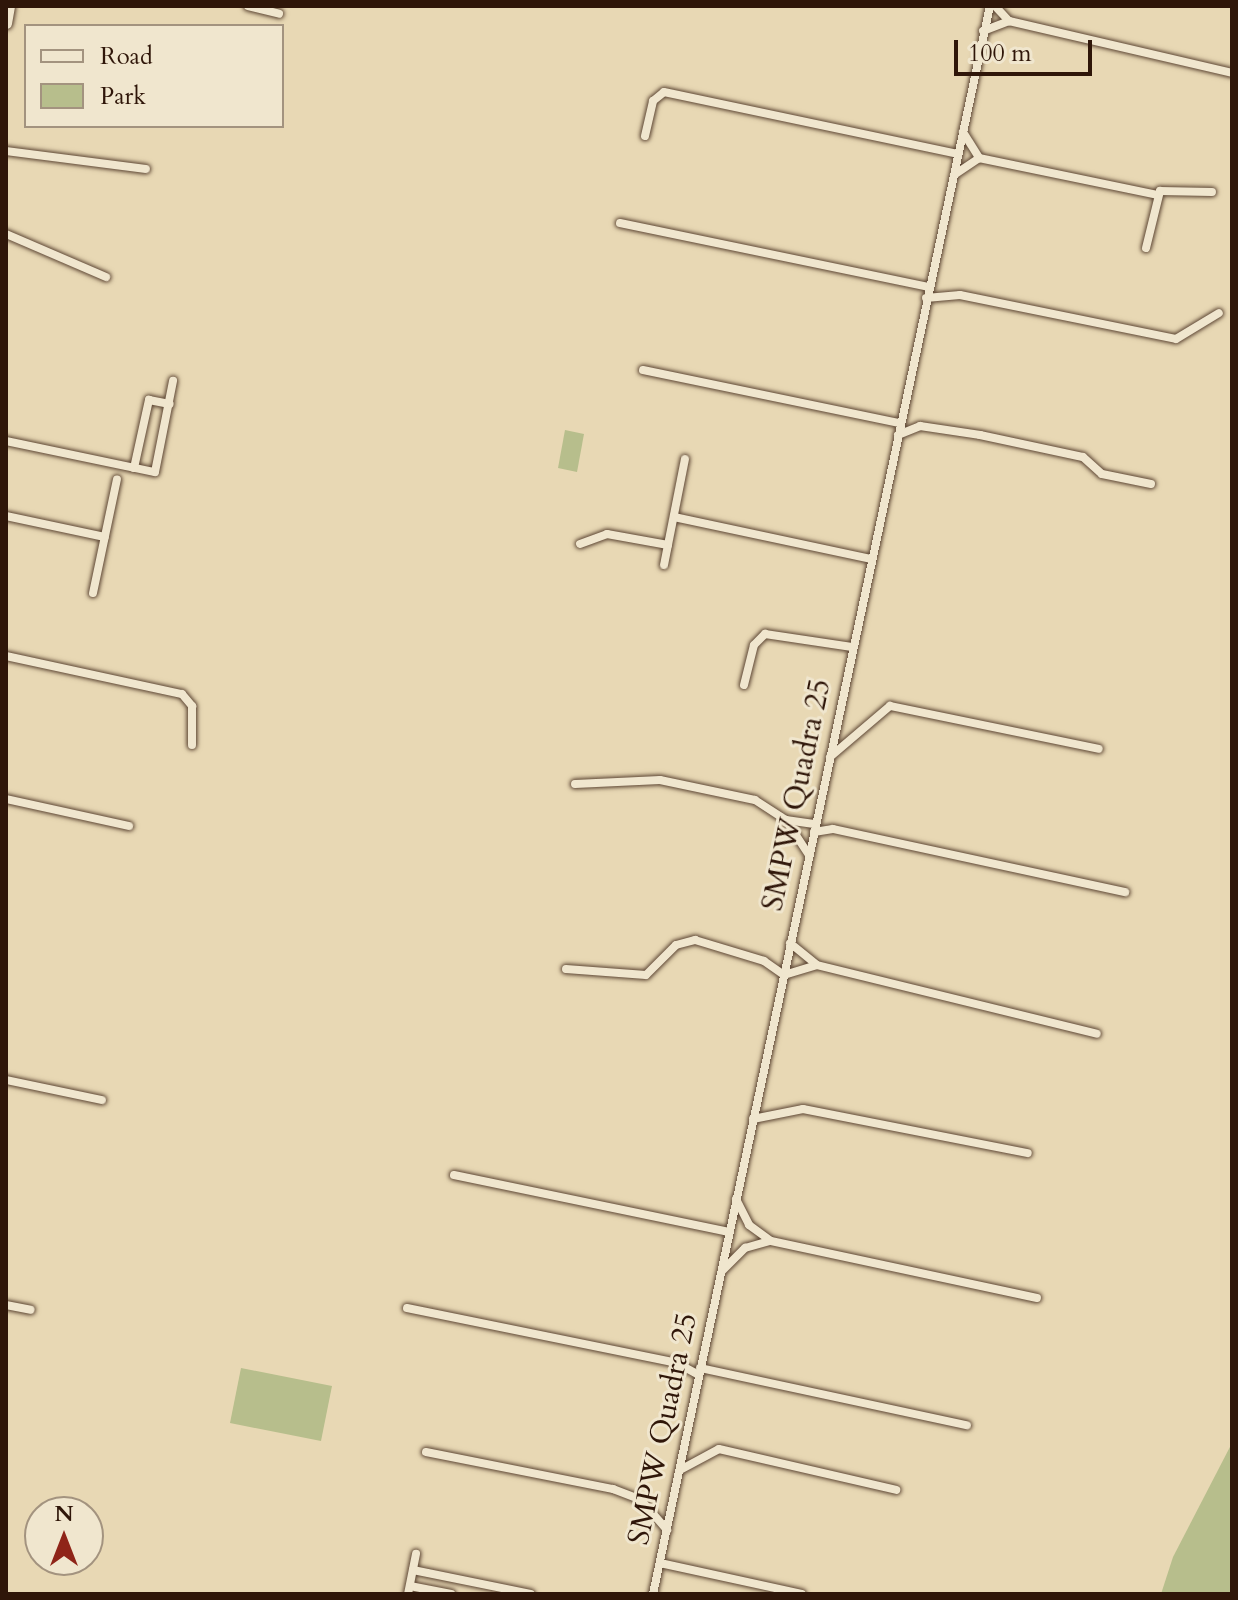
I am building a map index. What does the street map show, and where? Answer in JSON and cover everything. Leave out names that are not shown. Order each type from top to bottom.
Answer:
[{"type":"street","points":[[6,23],[9,6]]},
{"type":"street","points":[[248,6],[279,14]]},
{"type":"street","points":[[993,6],[1009,21],[1232,73]]},
{"type":"street","name":"SMPW Quadra 25","points":[[653,1594],[983,31],[993,6]]},
{"type":"street","points":[[983,31],[1009,21]]},
{"type":"street","points":[[645,136],[653,101],[664,92],[958,154]]},
{"type":"street","points":[[963,131],[979,158]]},
{"type":"street","points":[[6,151],[146,169]]},
{"type":"street","points":[[953,175],[979,158],[1157,195],[1212,192]]},
{"type":"street","points":[[1146,248],[1157,195]]},
{"type":"street","points":[[620,223],[929,287]]},
{"type":"street","points":[[6,234],[106,277]]},
{"type":"street","points":[[926,298],[960,295],[1176,339],[1191,336],[1219,313]]},
{"type":"street","points":[[643,370],[900,423]]},
{"type":"street","points":[[6,441],[155,472],[173,381]]},
{"type":"street","points":[[134,468],[149,400],[170,404]]},
{"type":"street","points":[[903,411],[920,426],[1083,457],[1102,474],[1151,484]]},
{"type":"street","points":[[898,435],[920,426]]},
{"type":"street","points":[[664,565],[685,459]]},
{"type":"street","points":[[93,593],[117,479]]},
{"type":"street","points":[[6,516],[105,537]]},
{"type":"street","points":[[674,517],[871,559]]},
{"type":"street","points":[[580,544],[607,534],[668,545]]},
{"type":"street","points":[[744,685],[754,645],[765,634],[852,647]]},
{"type":"street","points":[[6,656],[182,694],[192,706],[192,745]]},
{"type":"street","points":[[829,757],[890,706],[1099,749]]},
{"type":"street","points":[[575,784],[671,782],[763,802],[786,820],[809,855]]},
{"type":"street","points":[[6,799],[129,826]]},
{"type":"street","points":[[786,820],[1125,892]]},
{"type":"street","points":[[566,969],[646,975],[688,940],[764,961],[784,975],[817,965]]},
{"type":"street","points":[[790,943],[817,965],[1097,1034]]},
{"type":"street","points":[[6,1080],[102,1100]]},
{"type":"street","points":[[753,1119],[789,1107],[1028,1153]]},
{"type":"street","points":[[454,1175],[729,1232]]},
{"type":"street","points":[[736,1198],[749,1225],[771,1241],[1037,1298]]},
{"type":"street","points":[[720,1273],[740,1251],[771,1241]]},
{"type":"street","points":[[6,1305],[31,1310]]},
{"type":"street","points":[[407,1308],[967,1425]]},
{"type":"street","points":[[677,1363],[700,1367]]},
{"type":"street","points":[[679,1471],[719,1449],[896,1490]]},
{"type":"street","points":[[426,1452],[613,1489],[641,1500],[667,1530]]},
{"type":"street","points":[[416,1554],[409,1590],[451,1594]]},
{"type":"street","points":[[660,1563],[802,1594]]},
{"type":"street","points":[[413,1570],[531,1594]]},
{"type":"green space","points":[[565,430],[584,434],[577,472],[558,468]]},
{"type":"green space","points":[[241,1368],[332,1386],[321,1441],[230,1423]]},
{"type":"green space","points":[[1232,1443],[1232,1594],[1161,1594],[1173,1557]]}]
